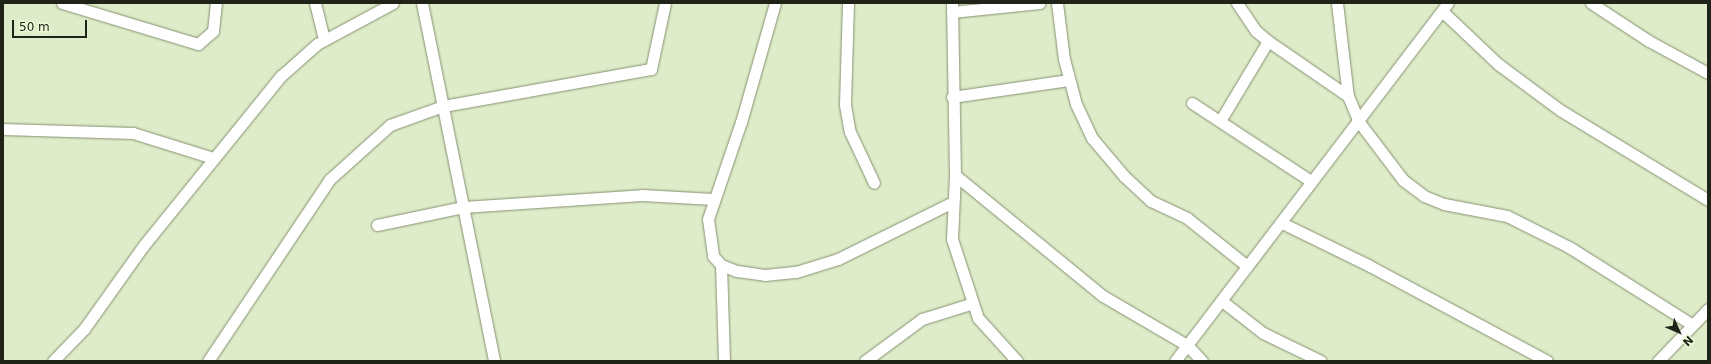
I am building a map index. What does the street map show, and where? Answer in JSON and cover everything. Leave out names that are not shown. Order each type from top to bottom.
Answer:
[{"type":"street","points":[[62,3],[198,44],[213,31],[216,3]]},
{"type":"street","points":[[315,3],[324,40]]},
{"type":"street","points":[[53,361],[84,328],[213,158],[281,76],[324,40],[394,3]]},
{"type":"street","points":[[422,3],[494,361]]},
{"type":"street","points":[[208,361],[330,179],[390,125],[443,106],[651,69],[665,3]]},
{"type":"street","points":[[774,3],[741,122],[713,199],[707,236],[713,256],[721,265],[765,275],[796,272],[838,258],[954,202]]},
{"type":"street","points":[[848,3],[845,105],[850,132],[874,183]]},
{"type":"street","points":[[1017,361],[978,318],[952,239],[955,175],[952,97],[952,7],[1040,3]]},
{"type":"street","points":[[1057,3],[1070,80],[1092,138],[1124,176],[1151,201],[1187,218],[1247,266]]},
{"type":"street","points":[[1237,3],[1256,31],[1268,42],[1348,96]]},
{"type":"street","points":[[1337,3],[1348,96],[1359,122],[1404,180],[1424,196],[1444,204],[1507,216],[1569,247],[1694,326]]},
{"type":"street","points":[[1591,3],[1649,41],[1708,73]]},
{"type":"street","points":[[1175,361],[1282,222],[1309,180],[1359,122],[1445,7],[1498,64],[1560,110],[1708,200]]},
{"type":"street","points":[[1220,121],[1268,42]]},
{"type":"street","points":[[952,97],[1070,80]]},
{"type":"street","points":[[1192,103],[1309,180]]},
{"type":"street","points":[[3,129],[133,133],[213,158]]},
{"type":"street","points":[[955,175],[1103,296],[1187,345],[1202,361]]},
{"type":"street","points":[[377,225],[463,207],[642,195],[713,199]]},
{"type":"street","points":[[1282,222],[1547,361]]},
{"type":"street","points":[[721,265],[724,361]]},
{"type":"street","points":[[1222,301],[1264,332],[1321,361]]},
{"type":"street","points":[[866,361],[922,319],[973,303]]},
{"type":"street","points":[[1658,361],[1694,326],[1708,309]]}]
